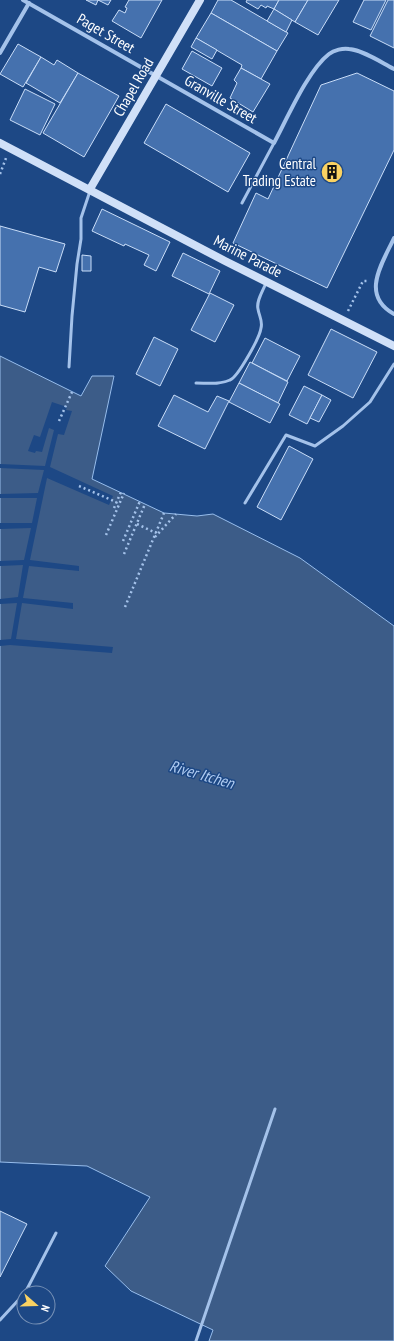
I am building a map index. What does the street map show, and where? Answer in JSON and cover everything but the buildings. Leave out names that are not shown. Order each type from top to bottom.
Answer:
[{"type":"main road","name":"Chapel Road","points":[[90,189],[200,0]]},
{"type":"main road","name":"Marine Parade","points":[[0,144],[394,346]]},
{"type":"street","name":"Paget Street","points":[[23,0],[156,75]]},
{"type":"street","points":[[0,53],[29,4]]},
{"type":"street","points":[[274,143],[306,82],[320,63],[329,54],[336,50],[349,49],[361,52],[394,69]]},
{"type":"street","name":"Granville Street","points":[[156,75],[274,143]]},
{"type":"street","points":[[394,238],[375,280],[376,292],[379,300],[384,308],[394,314]]},
{"type":"lane","points":[[242,203],[274,143]]},
{"type":"lane","points":[[69,367],[72,316],[81,239],[81,218],[90,189]]},
{"type":"lane","points":[[196,383],[221,383],[231,380],[239,371],[254,346],[262,328],[258,303],[267,282]]},
{"type":"lane","points":[[245,503],[286,435],[315,446],[343,426],[370,402],[394,364]]},
{"type":"lane","points":[[196,1341],[275,1109]]},
{"type":"lane","points":[[30,1285],[56,1233]]},
{"type":"lane","points":[[0,1320],[16,1303]]},
{"type":"path","points":[[0,174],[10,148]]},
{"type":"path","points":[[344,320],[363,281],[375,280]]},
{"type":"path","points":[[59,421],[72,392]]},
{"type":"path","points":[[79,486],[116,502]]},
{"type":"path","points":[[106,535],[122,493],[114,508]]},
{"type":"path","points":[[123,541],[140,501]]},
{"type":"path","points":[[124,554],[145,504]]},
{"type":"path","points":[[125,608],[164,513]]},
{"type":"path","points":[[154,538],[176,514]]},
{"type":"path","points":[[137,524],[156,533]]},
{"type":"water","name":"River Itchen","points":[[0,356],[81,396],[92,376],[114,376],[92,479],[164,513],[197,516],[213,514],[300,558],[394,626],[394,1341],[209,1341],[213,1330],[131,1291],[105,1266],[150,1197],[87,1166],[0,1162]]},
{"type":"pier","points":[[52,402],[67,407],[66,410],[72,411],[64,435],[58,434],[50,467],[113,496],[109,505],[47,478],[30,560],[79,566],[79,571],[29,566],[23,598],[73,603],[73,609],[22,603],[16,639],[113,647],[112,653],[10,645],[0,646],[0,640],[11,639],[17,603],[0,604],[0,599],[18,597],[23,565],[0,566],[0,561],[24,560],[31,528],[0,529],[0,523],[32,523],[37,498],[0,498],[0,494],[38,493],[44,470],[0,468],[0,464],[45,466],[54,430],[49,428],[42,452],[36,451],[35,453],[28,451],[34,435],[40,437]]},
{"type":"place","name":"Central Trading Estate","points":[[332,172]]}]
